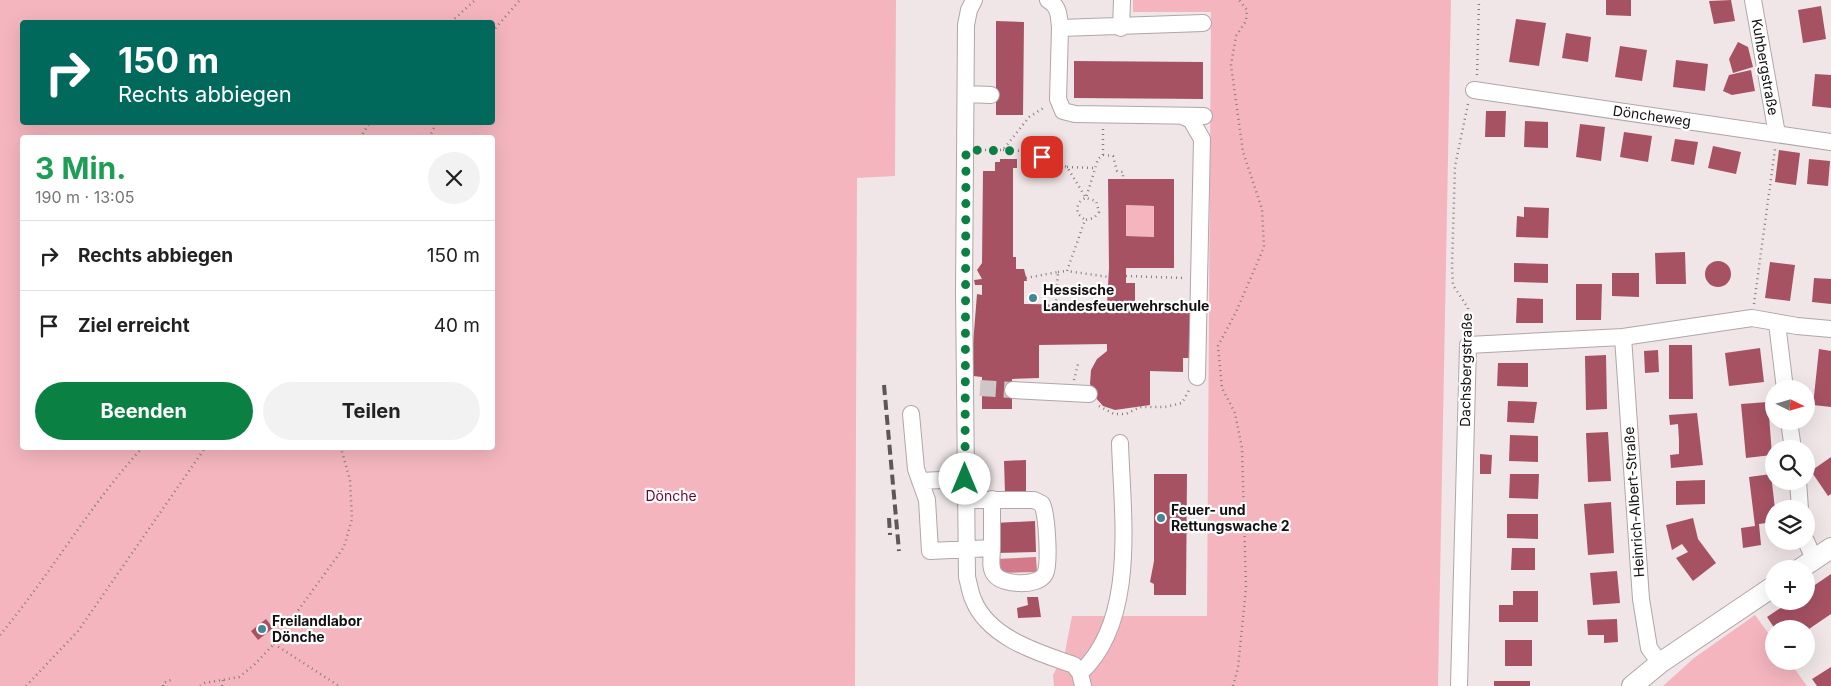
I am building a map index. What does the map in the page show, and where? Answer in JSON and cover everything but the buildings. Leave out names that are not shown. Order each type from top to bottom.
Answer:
[{"type":"main road","points":[[1813,560],[1831,548]]},
{"type":"main road","points":[[1632,686],[1660,663],[1765,592]]},
{"type":"street","points":[[974,0],[969,10],[966,25],[966,150],[972,387],[965,479],[967,577],[973,600],[985,619],[1005,636],[1074,665],[1081,680]]},
{"type":"street","points":[[1048,0],[1055,4],[1059,15],[1058,99],[1063,111],[1075,114],[1204,116]]},
{"type":"street","points":[[1122,0],[1122,28]]},
{"type":"street","name":"Kuhbergstraße","points":[[1753,0],[1776,134]]},
{"type":"street","points":[[1060,28],[1122,28],[1203,23]]},
{"type":"street","name":"Döncheweg","points":[[1474,90],[1831,142]]},
{"type":"street","points":[[966,94],[991,95]]},
{"type":"street","points":[[1182,116],[1191,120],[1202,139],[1197,377]]},
{"type":"street","points":[[1468,344],[1623,337],[1752,318],[1777,323],[1831,329]]},
{"type":"street","points":[[1777,323],[1784,380]]},
{"type":"street","name":"Heinrich-Albert-Straße","points":[[1623,337],[1641,599],[1649,648],[1660,663]]},
{"type":"street","name":"Dachsbergstraße","points":[[1459,686],[1468,344]]},
{"type":"street","points":[[1014,390],[1089,394]]},
{"type":"street","points":[[911,414],[916,469],[927,500],[930,551],[992,548]]},
{"type":"street","points":[[1081,680],[1104,644],[1114,616],[1119,589],[1124,552],[1120,442]]},
{"type":"street","points":[[920,481],[965,479]]},
{"type":"street","points":[[965,500],[992,499],[1034,500],[1042,504],[1045,513],[1045,574],[1037,580],[1031,582],[1001,580],[991,568],[992,499]]},
{"type":"path","points":[[453,20],[475,0]]},
{"type":"path","points":[[495,29],[520,0]]},
{"type":"path","points":[[1233,686],[1238,668],[1246,588],[1242,448],[1235,413],[1222,388],[1218,346],[1236,312],[1264,247],[1262,209],[1243,152],[1231,65],[1236,36],[1246,21],[1247,10],[1239,0]]},
{"type":"path","name":"Dachsbergstraße","points":[[1468,344],[1468,308],[1454,285],[1452,266],[1455,166],[1467,106],[1474,90],[1477,74],[1480,0]]},
{"type":"path","points":[[1003,150],[1029,117],[1058,99]]},
{"type":"path","points":[[1752,318],[1776,134]]},
{"type":"path","points":[[1085,220],[1078,214],[1077,206],[1079,202],[1086,198],[1094,168],[1102,155],[1102,143]]},
{"type":"path","points":[[966,150],[1027,151],[1067,167],[1094,168]]},
{"type":"path","points":[[1102,155],[1113,156],[1117,171],[1124,172],[1123,179]]},
{"type":"path","points":[[1067,167],[1086,198],[1096,201],[1098,212],[1094,218],[1085,220]]},
{"type":"path","points":[[1067,270],[1085,220]]},
{"type":"path","points":[[1026,278],[1067,270],[1109,277]]},
{"type":"path","points":[[1056,304],[1058,272]]},
{"type":"path","points":[[1126,276],[1199,278]]},
{"type":"path","points":[[1078,364],[1073,382],[1089,394],[1097,405],[1106,411],[1126,414],[1140,407],[1165,407],[1182,403],[1197,377]]},
{"type":"path","points":[[0,635],[27,603],[112,480],[140,450]]},
{"type":"path","points":[[26,686],[78,631],[204,450]]},
{"type":"path","points":[[200,686],[205,682],[238,677],[254,666],[274,644],[344,547],[352,519],[350,480],[342,450]]},
{"type":"path","points":[[274,644],[338,686]]},
{"type":"path","points":[[163,684],[172,680]]},
{"type":"path","points":[[222,686],[223,680]]},
{"type":"green space","name":"Dönche","points":[[0,0],[896,0],[895,176],[857,178],[855,686],[0,686]]},
{"type":"green space","points":[[1133,0],[1451,0],[1438,686],[1054,686],[1053,675],[1065,652],[1072,616],[1207,616],[1211,12],[1133,12]]},
{"type":"green space","points":[[1126,205],[1154,206],[1154,237],[1126,236]]},
{"type":"green space","points":[[1755,615],[1765,629],[1765,670],[1795,670],[1807,686],[1663,686],[1694,658]]},
{"type":"shaded area","points":[[1036,557],[1037,572],[996,573],[996,559]]},
{"type":"tunnel","points":[[980,388],[1013,390]]},
{"type":"railway","points":[[884,385],[899,551]]},
{"type":"railway","points":[[889,518],[890,535]]},
{"type":"place","name":"Hessische Landesfeuerwehrschule","points":[[1033,298]]},
{"type":"place","name":"Feuer- und Rettungswache 2","points":[[1161,518]]},
{"type":"place","name":"Freilandlabor Dönche","points":[[262,629]]},
{"type":"route","points":[[965,479],[964,292],[966,150],[1027,151],[1042,157]]}]
